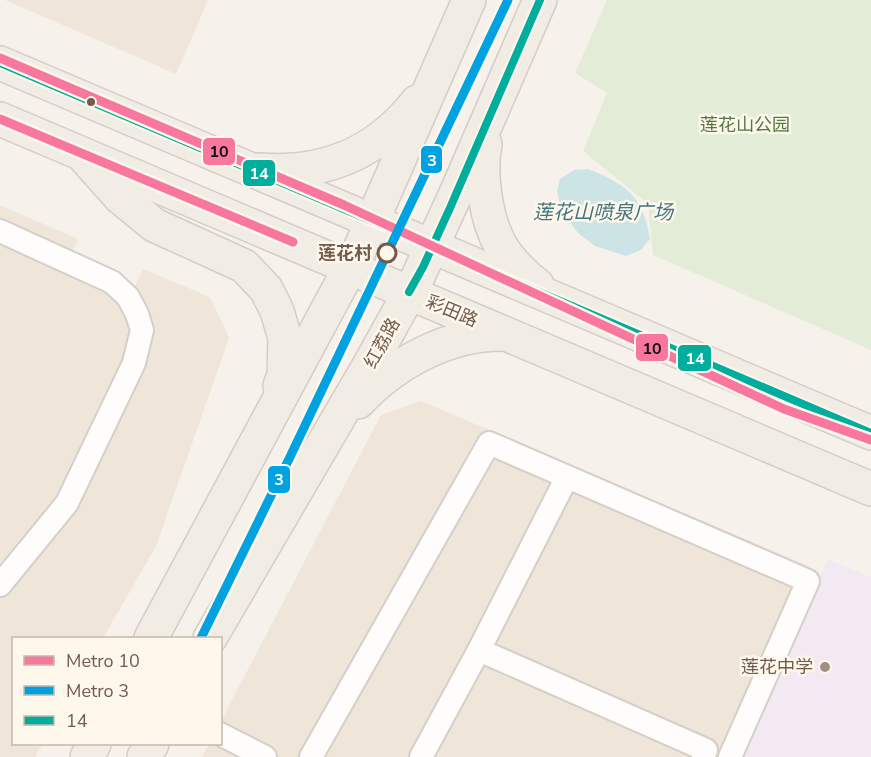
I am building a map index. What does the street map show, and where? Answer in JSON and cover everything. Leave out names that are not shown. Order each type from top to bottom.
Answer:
[{"type":"main road","points":[[152,637],[373,222],[469,0]]},
{"type":"main road","name":"红荔路","points":[[212,636],[410,293],[540,0]]},
{"type":"main road","points":[[0,63],[871,434]]},
{"type":"main road","points":[[250,169],[275,171],[313,167],[334,162],[364,150],[383,137],[405,116],[426,91],[441,65]]},
{"type":"main road","points":[[492,112],[483,156],[483,189],[492,223],[502,248],[525,277],[552,298]]},
{"type":"main road","name":"彩田路","points":[[0,119],[871,489]]},
{"type":"main road","points":[[81,153],[120,197],[154,225],[244,266],[266,289],[277,311],[285,338],[284,375],[260,437]]},
{"type":"main road","points":[[319,450],[352,407],[391,372],[451,342],[482,335],[507,334]]},
{"type":"main road","points":[[167,609],[212,636]]},
{"type":"street","points":[[0,231],[112,282],[128,297],[142,330],[134,363],[66,503],[0,585]]},
{"type":"street","points":[[310,757],[489,443],[808,581],[730,757]]},
{"type":"street","points":[[421,757],[479,650],[567,477]]},
{"type":"street","points":[[479,650],[706,750],[703,757]]},
{"type":"street","points":[[224,743],[265,757]]},
{"type":"shaded area","points":[[5,0],[208,0],[176,74]]},
{"type":"shaded area","points":[[0,205],[78,239],[70,257],[135,286],[143,269],[210,297],[229,338],[156,546],[104,637],[12,637],[12,745],[42,745],[35,757],[0,757]]},
{"type":"shaded area","points":[[421,401],[809,566],[719,757],[202,757],[208,745],[222,745],[222,719],[381,415]]},
{"type":"shaded area","name":"莲花中学","points":[[828,559],[871,577],[871,757],[738,757]]},
{"type":"green space","name":"莲花山公园","points":[[607,0],[871,0],[871,350],[653,255],[648,204],[583,151],[607,93],[575,73]]},
{"type":"water","name":"莲花山喷泉广场","points":[[588,169],[622,186],[637,202],[643,212],[650,239],[641,250],[626,256],[595,246],[579,234],[567,219],[560,205],[557,190],[560,179],[574,170]]},
{"type":"metro line","name":"3","points":[[201,637],[508,0]]},
{"type":"metro line","name":"10","points":[[0,58],[344,205],[784,409],[871,440]]},
{"type":"metro line","name":"10","points":[[0,119],[293,242]]},
{"type":"transit line","name":"14","points":[[409,292],[450,208],[540,0]]},
{"type":"transit line","name":"14","points":[[0,63],[871,433]]},
{"type":"place","name":"莲花村","points":[[387,253]]},
{"type":"place","name":"莲花中学","points":[[825,667]]}]
